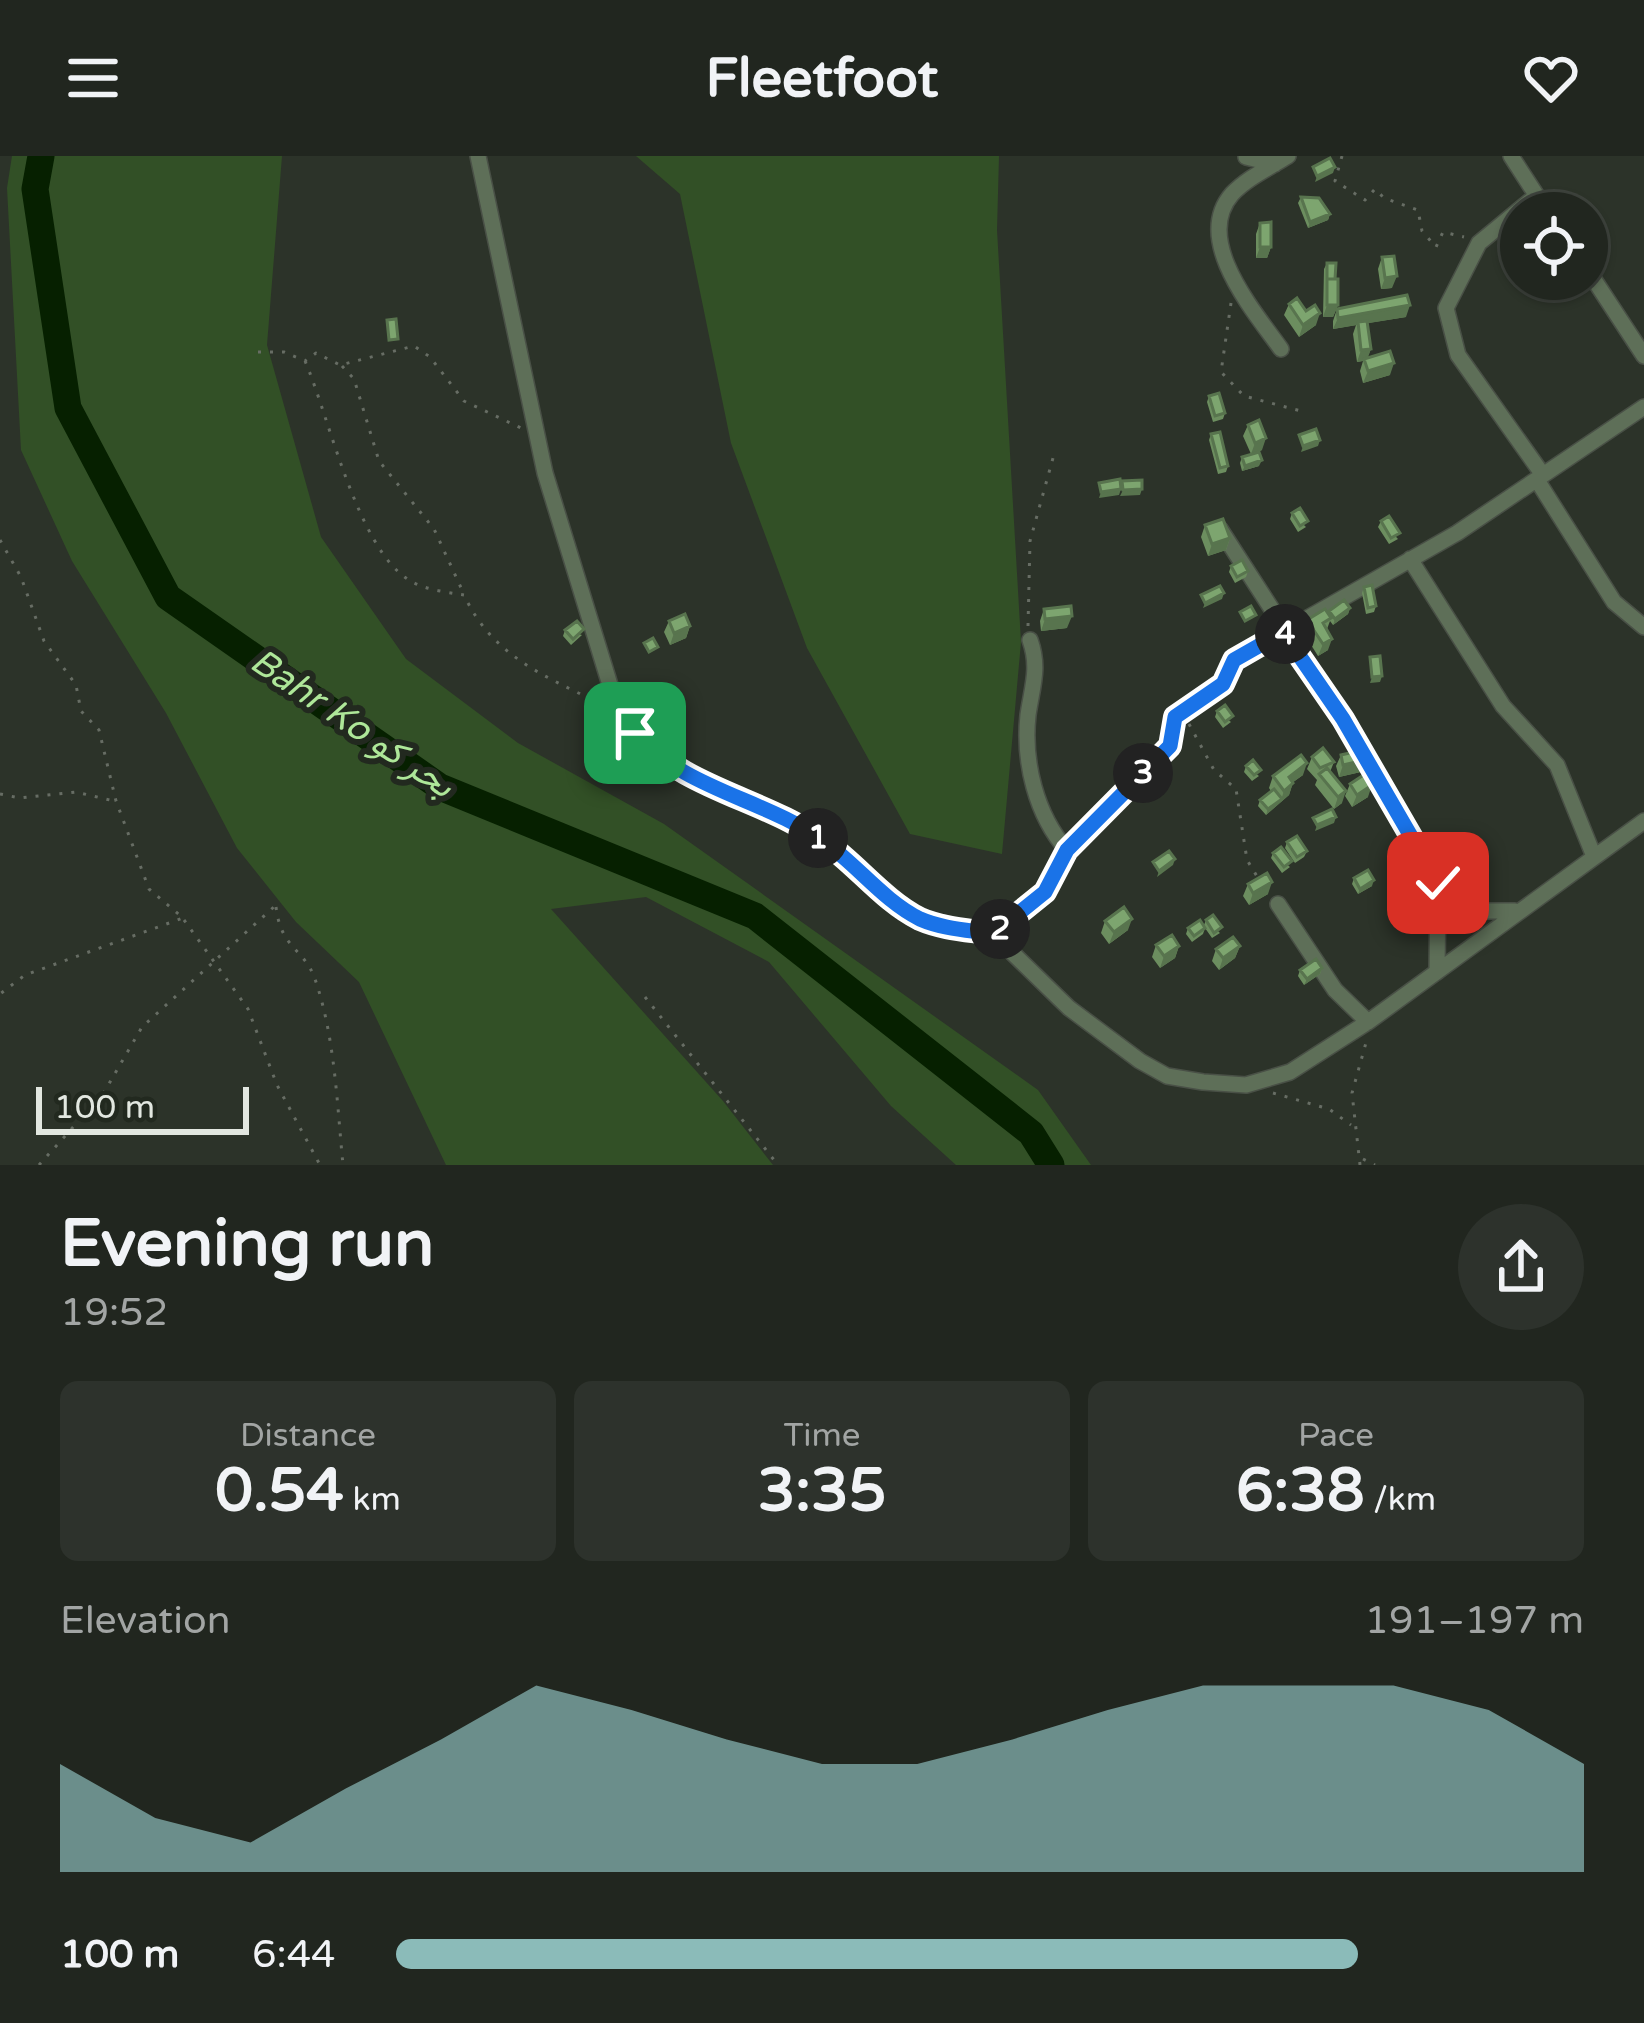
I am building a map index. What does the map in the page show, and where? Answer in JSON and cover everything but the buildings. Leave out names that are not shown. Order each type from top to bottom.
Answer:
[{"type":"street","points":[[478,156],[562,538],[618,711],[655,756],[685,776],[740,795],[824,841],[918,918],[993,934],[1070,1008],[1140,1061],[1167,1076],[1246,1085],[1317,1058],[1644,821]]},
{"type":"street","points":[[1244,183],[1246,156],[1282,160]]},
{"type":"street","points":[[1511,156],[1534,192]]},
{"type":"street","points":[[1281,349],[1238,285],[1222,245],[1219,221],[1230,197],[1244,183],[1282,160]]},
{"type":"street","points":[[1500,226],[1479,243],[1447,308],[1448,327],[1476,385],[1540,477],[1613,602],[1644,627]]},
{"type":"street","points":[[1607,300],[1644,356]]},
{"type":"street","points":[[993,934],[1045,892],[1067,850],[1170,746],[1172,722],[1223,684],[1234,660],[1410,559],[1644,407]]},
{"type":"street","points":[[1218,525],[1343,719],[1438,883],[1458,900],[1485,911],[1515,911]]},
{"type":"street","points":[[1410,559],[1503,706],[1557,765],[1593,854]]},
{"type":"street","points":[[1030,640],[1037,676],[1027,730],[1029,755],[1047,827],[1067,850]]},
{"type":"street","points":[[1437,972],[1438,883]]},
{"type":"street","points":[[1278,904],[1335,990],[1368,1022]]},
{"type":"path","points":[[1342,156],[1335,181],[1340,188],[1365,200],[1375,189],[1384,198],[1418,210],[1423,231],[1436,247],[1443,232],[1479,243]]},
{"type":"path","points":[[1238,285],[1221,372],[1244,396],[1301,411]]},
{"type":"path","points":[[340,365],[414,346],[430,357],[464,401],[540,436]]},
{"type":"path","points":[[258,352],[284,352],[305,361],[342,469],[380,548],[407,580],[464,595]]},
{"type":"path","points":[[305,361],[316,352],[354,379],[379,461],[434,529],[479,627],[512,659],[618,711]]},
{"type":"path","points":[[1030,640],[1030,541],[1053,458]]},
{"type":"path","points":[[0,541],[21,577],[44,641],[76,685],[81,711],[99,730],[116,801],[149,889],[183,918],[210,963],[248,1009],[277,1085],[320,1165]]},
{"type":"path","points":[[1184,711],[1214,770],[1236,789],[1251,875],[1271,885],[1278,904]]},
{"type":"path","points":[[0,794],[20,798],[76,792],[116,801]]},
{"type":"path","points":[[38,1165],[103,1094],[142,1027],[276,905],[279,934],[314,974],[331,1057],[343,1165]]},
{"type":"path","points":[[0,994],[25,975],[183,918]]},
{"type":"path","points":[[645,998],[778,1165]]},
{"type":"path","points":[[1368,1022],[1367,1055],[1352,1093],[1353,1126],[1361,1162],[1375,1165]]},
{"type":"path","points":[[1246,1085],[1329,1109],[1353,1126]]},
{"type":"green space","points":[[12,156],[282,156],[267,345],[321,537],[406,659],[518,743],[664,824],[1038,1090],[1091,1165],[956,1165],[891,1106],[769,962],[646,897],[551,909],[723,1101],[773,1165],[446,1165],[359,982],[296,922],[237,848],[166,713],[72,561],[21,450],[7,188]]},
{"type":"green space","points":[[636,156],[999,156],[997,230],[1021,642],[1002,854],[910,834],[807,648],[731,443],[680,194]]},
{"type":"waterway","name":"Bahr Ko بحر كو","points":[[41,156],[35,189],[68,408],[168,597],[440,787],[755,916],[1031,1133],[1051,1165]]},
{"type":"route","points":[[635,733],[655,756],[685,776],[740,795],[824,841],[918,918],[993,934],[1045,892],[1067,850],[1170,746],[1175,717],[1223,684],[1234,660],[1283,632],[1343,719],[1438,883]]}]
